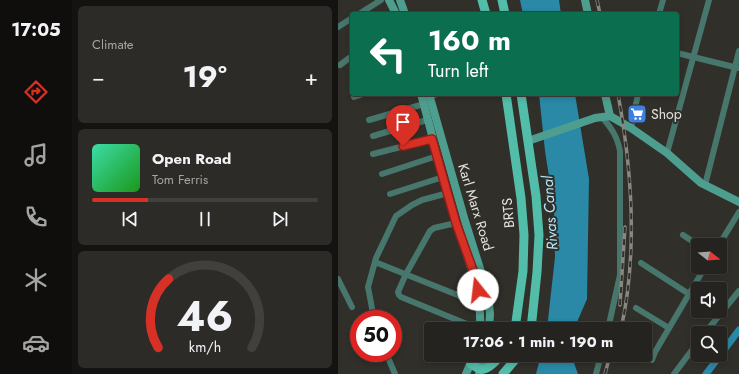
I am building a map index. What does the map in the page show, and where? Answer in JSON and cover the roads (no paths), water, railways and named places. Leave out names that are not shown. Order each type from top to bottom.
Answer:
[{"type":"main road","points":[[389,0],[395,12]]},
{"type":"main road","points":[[400,0],[404,12]]},
{"type":"main road","points":[[482,0],[485,12]]},
{"type":"main road","points":[[502,0],[505,12]]},
{"type":"main road","points":[[585,0],[588,12]]},
{"type":"main road","name":"Karl Marx Road","points":[[422,96],[432,139],[456,223],[475,276],[480,304],[479,322]]},
{"type":"main road","name":"Karl Marx Road","points":[[433,96],[465,221],[488,294],[489,322]]},
{"type":"main road","name":"BRTS","points":[[506,96],[521,198],[524,235],[523,271],[517,322]]},
{"type":"main road","name":"BRTS","points":[[521,96],[536,196],[539,235],[531,322]]},
{"type":"main road","points":[[602,117],[605,96]]},
{"type":"main road","points":[[528,141],[602,117],[631,128],[667,153],[701,183],[739,202]]},
{"type":"main road","points":[[480,372],[482,362]]},
{"type":"main road","points":[[480,372],[495,362]]},
{"type":"main road","points":[[503,374],[513,362]]},
{"type":"main road","points":[[466,374],[471,364],[480,372]]},
{"type":"street","points":[[362,12],[381,0]]},
{"type":"street","points":[[660,12],[663,0]]},
{"type":"street","points":[[667,153],[709,0]]},
{"type":"street","points":[[338,28],[350,19]]},
{"type":"street","points":[[705,185],[737,68],[739,51]]},
{"type":"street","points":[[679,53],[737,68]]},
{"type":"street","points":[[340,65],[350,58]]},
{"type":"street","points":[[631,128],[638,96]]},
{"type":"street","points":[[369,120],[424,104]]},
{"type":"street","points":[[602,117],[614,132],[620,151],[620,275],[610,322]]},
{"type":"street","points":[[373,136],[427,120]]},
{"type":"street","points":[[374,154],[432,139]]},
{"type":"street","points":[[382,174],[437,156]]},
{"type":"street","points":[[390,194],[443,177]]},
{"type":"street","points":[[372,310],[368,287],[374,262],[396,216],[422,200],[448,192]]},
{"type":"street","points":[[723,238],[739,212]]},
{"type":"street","points":[[456,223],[434,228],[430,231],[406,274],[398,292],[401,297],[462,322]]},
{"type":"street","points":[[683,234],[691,240]]},
{"type":"street","points":[[374,262],[480,304]]},
{"type":"street","points":[[641,263],[689,294]]},
{"type":"street","points":[[652,360],[655,352],[701,274]]},
{"type":"street","points":[[338,280],[352,307]]},
{"type":"street","points":[[711,326],[739,291]]},
{"type":"street","points":[[636,308],[669,328]]},
{"type":"street","points":[[674,374],[691,351]]},
{"type":"street","points":[[390,362],[395,374]]},
{"type":"street","points":[[596,374],[599,362]]},
{"type":"water","points":[[520,0],[559,0],[561,12],[523,12]]},
{"type":"water","points":[[539,96],[575,96],[589,179],[587,299],[577,322],[548,322],[555,257],[554,209],[545,151]]},
{"type":"water","points":[[539,362],[574,362],[578,374],[536,374]]},
{"type":"waterway","points":[[706,374],[739,330]]},
{"type":"railway","points":[[597,0],[600,12]]},
{"type":"railway","points":[[618,96],[627,152],[631,212],[630,271],[622,322]]},
{"type":"railway","points":[[620,305],[625,227]]},
{"type":"railway","points":[[605,374],[608,362]]},
{"type":"place","name":"Shop","points":[[637,114]]},
{"type":"water label","name":"Rivas Canal","points":[[550,213]]}]
